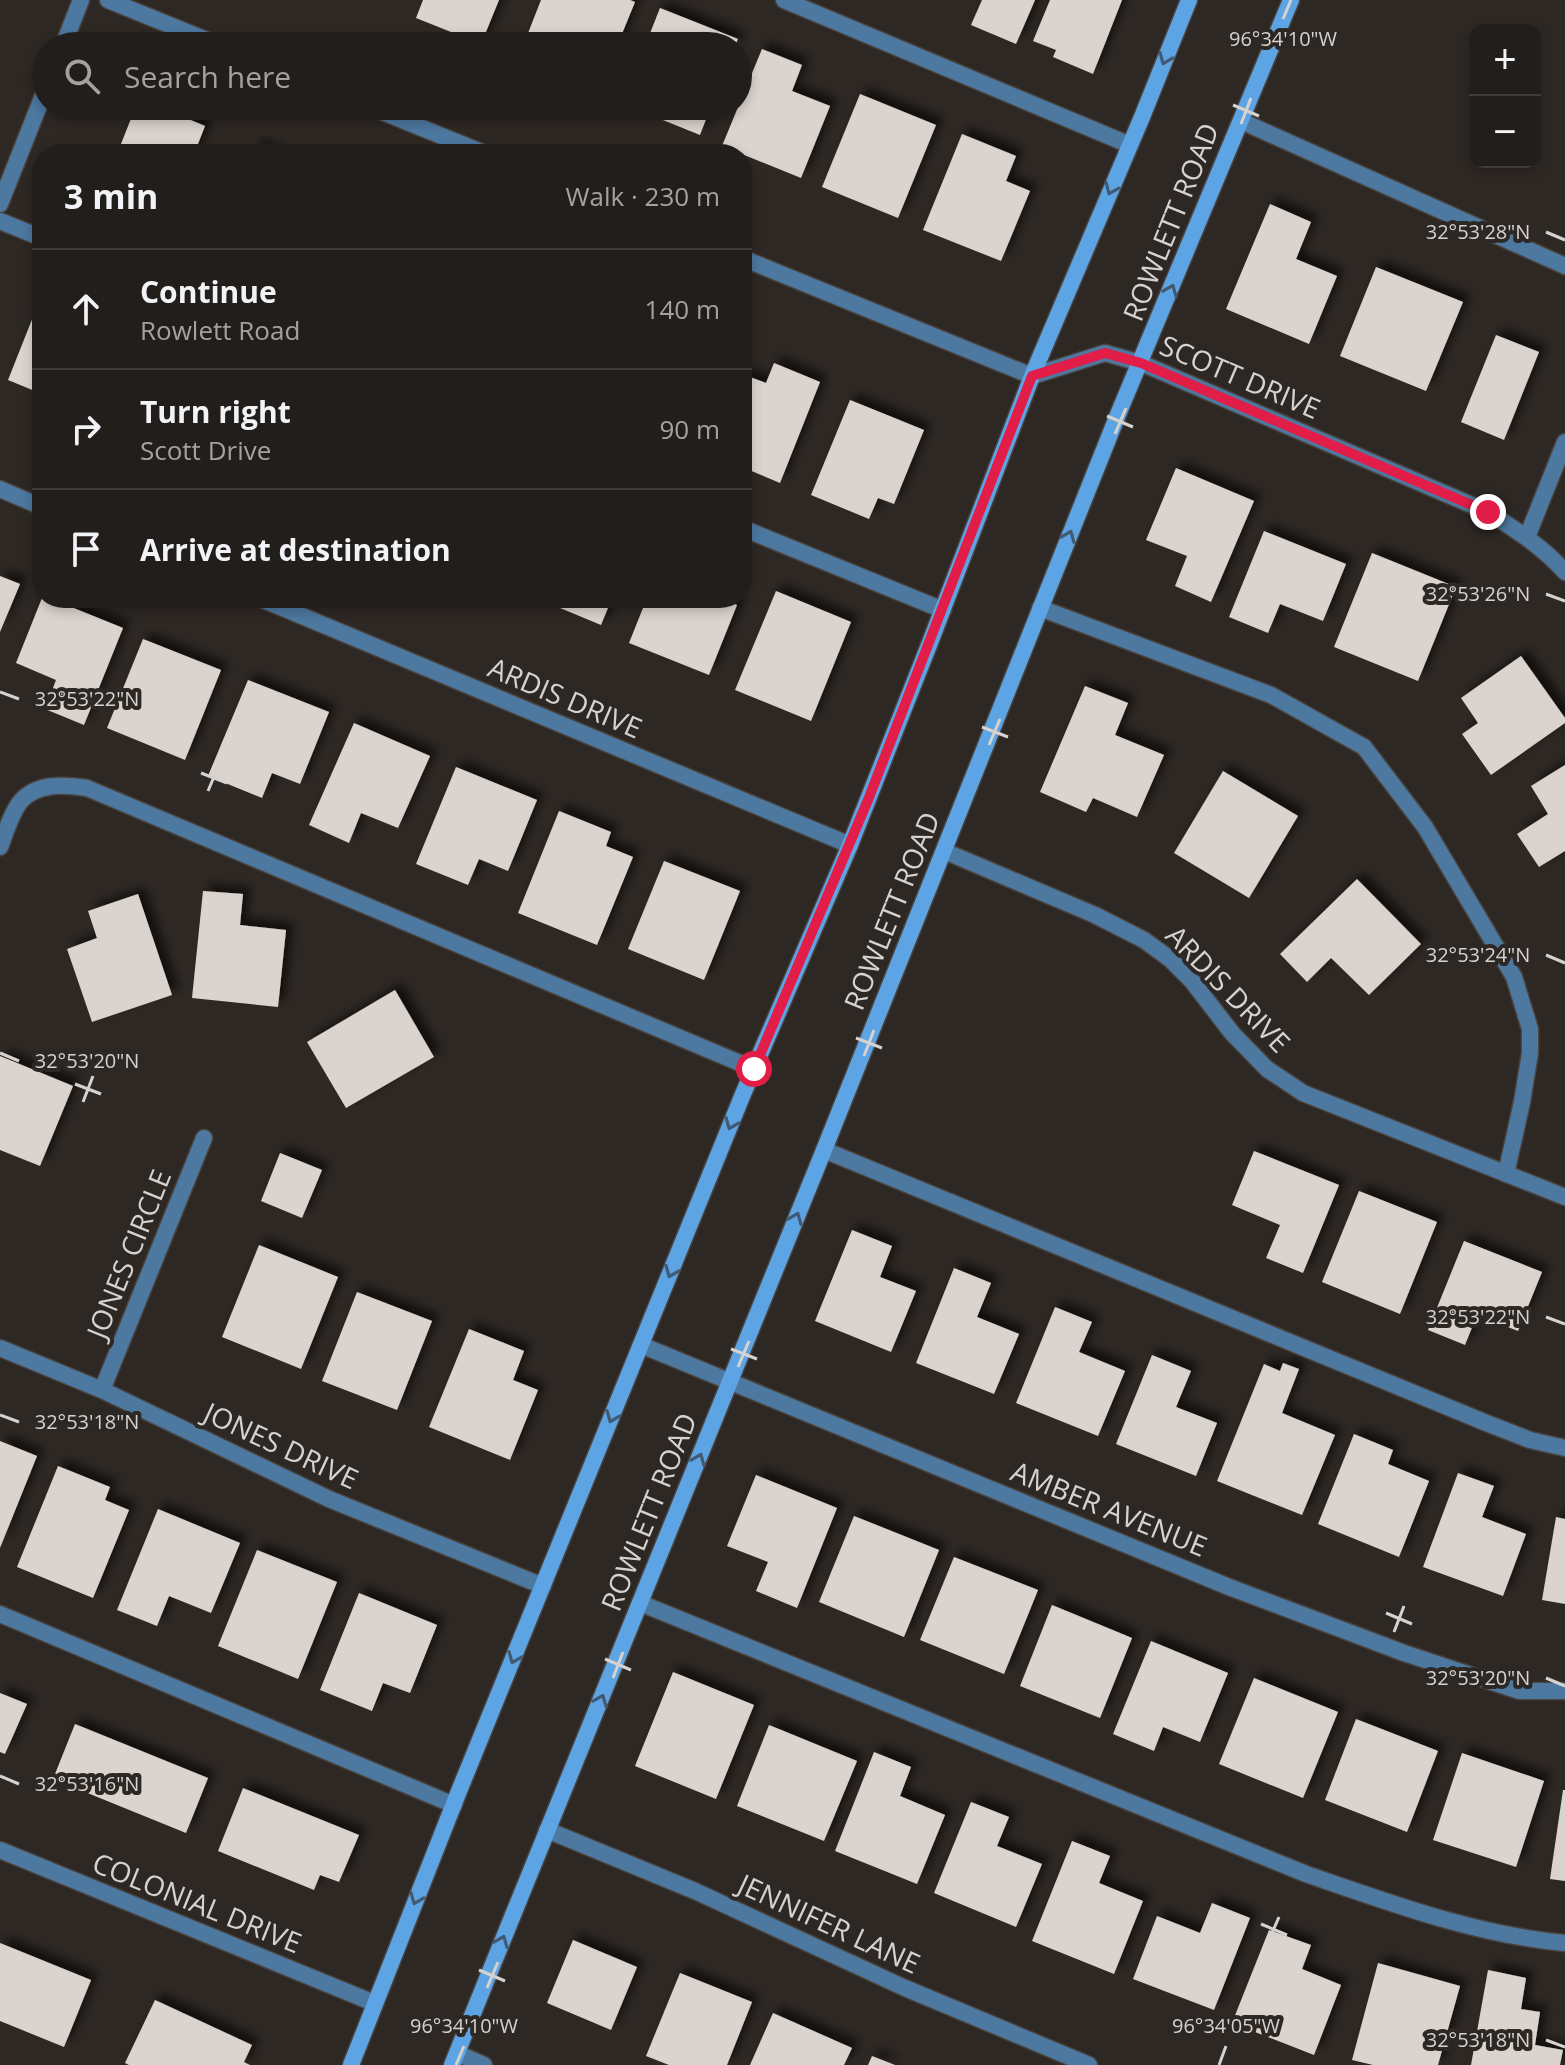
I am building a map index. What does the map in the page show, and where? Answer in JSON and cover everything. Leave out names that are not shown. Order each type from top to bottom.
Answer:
[{"type":"main road","points":[[351,2065],[641,1345],[850,845],[1032,376],[1189,0]]},
{"type":"main road","name":"ROWLETT ROAD","points":[[454,2059],[824,1150],[1119,412],[1291,0]]},
{"type":"street","points":[[68,32],[81,0]]},
{"type":"street","points":[[108,0],[187,32]]},
{"type":"street","points":[[784,0],[1130,145]]},
{"type":"street","points":[[0,204],[33,120]]},
{"type":"street","points":[[402,120],[461,144]]},
{"type":"street","points":[[1241,121],[1565,266]]},
{"type":"street","points":[[0,221],[32,234]]},
{"type":"street","points":[[752,262],[1032,376]]},
{"type":"street","name":"SCOTT DRIVE","points":[[1032,376],[1105,353],[1141,363],[1488,512],[1527,537],[1565,572]]},
{"type":"street","points":[[1527,537],[1565,442]]},
{"type":"street","points":[[0,489],[32,503]]},
{"type":"street","points":[[752,532],[943,610]]},
{"type":"street","name":"ARDIS DRIVE","points":[[283,608],[850,845]]},
{"type":"street","points":[[1040,608],[1271,695],[1364,747],[1425,827],[1514,977],[1530,1029],[1530,1053],[1506,1174]]},
{"type":"street","points":[[0,847],[21,801],[39,789],[63,785],[87,788],[754,1069]]},
{"type":"street","name":"ARDIS DRIVE","points":[[944,851],[1095,915],[1144,940],[1170,959],[1192,981],[1232,1033],[1267,1069],[1303,1093],[1565,1197]]},
{"type":"street","name":"JONES CIRCLE","points":[[102,1390],[204,1138]]},
{"type":"street","points":[[824,1150],[1484,1422],[1530,1440],[1565,1448]]},
{"type":"street","name":"AMBER AVENUE","points":[[641,1345],[1229,1587],[1519,1691],[1565,1691]]},
{"type":"street","name":"JONES DRIVE","points":[[0,1348],[102,1390],[329,1499],[543,1586]]},
{"type":"street","points":[[640,1603],[1306,1874],[1419,1913],[1534,1940],[1565,1943]]},
{"type":"street","points":[[0,1614],[454,1805]]},
{"type":"street","name":"JENNIFER LANE","points":[[547,1830],[695,1891],[905,1988],[1089,2065]]},
{"type":"street","name":"COLONIAL DRIVE","points":[[0,1850],[374,2003]]},
{"type":"street","points":[[454,2059],[484,2065]]},
{"type":"building","points":[[423,0],[499,0],[486,32],[451,32],[416,18]]},
{"type":"building","points":[[541,0],[635,2],[623,32],[528,32]]},
{"type":"building","points":[[982,0],[1035,0],[1016,44],[971,25]]},
{"type":"building","points":[[1050,0],[1122,0],[1093,74],[1053,57],[1056,50],[1033,41]]},
{"type":"building","points":[[660,8],[720,32],[651,32]]},
{"type":"building","points":[[762,49],[802,65],[792,91],[830,106],[801,178],[752,158],[752,144],[723,144],[733,120],[752,120],[752,73]]},
{"type":"building","points":[[860,94],[936,125],[898,218],[822,187]]},
{"type":"building","points":[[130,120],[191,120],[205,126],[198,144],[121,144]]},
{"type":"building","points":[[663,120],[706,120],[700,135]]},
{"type":"building","points":[[962,134],[1016,156],[1006,181],[1030,191],[1001,261],[923,230]]},
{"type":"building","points":[[1270,204],[1311,222],[1296,259],[1337,276],[1309,344],[1226,309]]},
{"type":"building","points":[[1376,267],[1463,302],[1426,391],[1340,356]]},
{"type":"building","points":[[32,320],[32,390],[8,380]]},
{"type":"building","points":[[1496,335],[1539,352],[1504,440],[1461,422]]},
{"type":"building","points":[[774,363],[820,382],[780,483],[752,471],[752,378],[766,383]]},
{"type":"building","points":[[850,400],[924,430],[894,504],[878,498],[869,519],[811,495]]},
{"type":"building","points":[[1176,468],[1254,501],[1211,602],[1175,586],[1187,556],[1146,540]]},
{"type":"building","points":[[1264,531],[1346,564],[1323,621],[1280,604],[1268,633],[1229,617]]},
{"type":"building","points":[[1372,553],[1456,587],[1418,681],[1334,647]]},
{"type":"building","points":[[0,576],[20,584],[0,632]]},
{"type":"building","points":[[776,591],[851,622],[811,721],[735,690]]},
{"type":"building","points":[[38,608],[74,608],[123,628],[84,725],[45,709],[56,680],[16,663]]},
{"type":"building","points":[[560,608],[608,608],[601,625]]},
{"type":"building","points":[[643,608],[736,608],[709,675],[629,643]]},
{"type":"building","points":[[143,639],[221,670],[185,760],[107,728]]},
{"type":"building","points":[[1521,656],[1565,718],[1565,723],[1491,775],[1462,734],[1478,723],[1461,698]]},
{"type":"building","points":[[248,680],[329,712],[300,784],[272,773],[262,798],[208,776]]},
{"type":"building","points":[[1085,686],[1128,703],[1115,735],[1164,755],[1137,817],[1093,798],[1086,812],[1040,792]]},
{"type":"building","points":[[354,723],[430,756],[398,828],[361,813],[349,843],[309,825]]},
{"type":"building","points":[[1565,765],[1565,851],[1539,867],[1517,834],[1548,814],[1531,786]]},
{"type":"building","points":[[456,767],[537,800],[508,871],[479,859],[468,885],[416,864]]},
{"type":"building","points":[[1223,771],[1298,816],[1249,898],[1174,853]]},
{"type":"building","points":[[559,811],[611,832],[606,846],[633,857],[597,945],[518,913]]},
{"type":"building","points":[[664,861],[740,891],[704,980],[628,949]]},
{"type":"building","points":[[1357,879],[1421,944],[1369,995],[1331,958],[1307,982],[1280,954]]},
{"type":"building","points":[[203,891],[243,894],[240,925],[286,930],[278,1007],[192,998]]},
{"type":"building","points":[[138,894],[172,995],[92,1022],[67,949],[97,938],[88,911]]},
{"type":"building","points":[[395,990],[434,1057],[346,1108],[307,1042]]},
{"type":"building","points":[[0,1056],[73,1086],[40,1166],[0,1150]]},
{"type":"building","points":[[1254,1151],[1339,1185],[1303,1273],[1266,1258],[1280,1225],[1232,1205]]},
{"type":"building","points":[[280,1153],[322,1170],[302,1218],[261,1201]]},
{"type":"building","points":[[1359,1191],[1437,1222],[1400,1314],[1322,1282]]},
{"type":"building","points":[[852,1230],[892,1246],[880,1277],[916,1291],[891,1352],[815,1321]]},
{"type":"building","points":[[1464,1241],[1542,1272],[1518,1331],[1477,1315],[1465,1345],[1428,1330]]},
{"type":"building","points":[[259,1245],[338,1277],[301,1369],[222,1337]]},
{"type":"building","points":[[954,1268],[991,1283],[977,1317],[1019,1334],[994,1394],[916,1363]]},
{"type":"building","points":[[357,1292],[432,1321],[397,1410],[322,1381]]},
{"type":"building","points":[[1055,1307],[1092,1322],[1079,1352],[1125,1371],[1098,1436],[1016,1403]]},
{"type":"building","points":[[469,1329],[524,1351],[513,1380],[538,1390],[510,1460],[429,1427]]},
{"type":"building","points":[[1152,1355],[1191,1371],[1176,1407],[1217,1423],[1196,1476],[1116,1444]]},
{"type":"building","points":[[1283,1363],[1299,1369],[1282,1413],[1335,1435],[1302,1515],[1217,1481],[1264,1364],[1280,1371]]},
{"type":"building","points":[[1354,1434],[1393,1450],[1388,1464],[1429,1481],[1399,1557],[1318,1524]]},
{"type":"building","points":[[0,1441],[37,1456],[0,1548]]},
{"type":"building","points":[[58,1466],[110,1487],[105,1500],[129,1510],[93,1598],[17,1567]]},
{"type":"building","points":[[1458,1473],[1494,1486],[1482,1517],[1526,1534],[1503,1596],[1423,1567]]},
{"type":"building","points":[[756,1475],[837,1508],[797,1608],[756,1591],[768,1562],[727,1546]]},
{"type":"building","points":[[158,1509],[240,1543],[211,1613],[169,1596],[157,1626],[117,1610]]},
{"type":"building","points":[[854,1516],[939,1550],[904,1637],[819,1602]]},
{"type":"building","points":[[1556,1517],[1565,1519],[1565,1604],[1542,1600]]},
{"type":"building","points":[[257,1550],[337,1582],[298,1679],[218,1646]]},
{"type":"building","points":[[954,1557],[1038,1590],[1004,1674],[920,1640]]},
{"type":"building","points":[[359,1593],[437,1625],[410,1693],[383,1683],[372,1711],[320,1690]]},
{"type":"building","points":[[1052,1605],[1132,1638],[1100,1718],[1020,1686]]},
{"type":"building","points":[[1151,1641],[1228,1673],[1200,1742],[1163,1727],[1154,1751],[1113,1734]]},
{"type":"building","points":[[673,1672],[754,1705],[716,1799],[635,1766]]},
{"type":"building","points":[[1254,1678],[1338,1712],[1303,1798],[1219,1764]]},
{"type":"building","points":[[0,1693],[27,1704],[5,1754],[0,1752]]},
{"type":"building","points":[[1356,1719],[1438,1751],[1407,1832],[1325,1800]]},
{"type":"building","points":[[75,1724],[208,1778],[186,1833],[53,1779]]},
{"type":"building","points":[[769,1725],[857,1761],[824,1841],[737,1806]]},
{"type":"building","points":[[874,1752],[911,1767],[900,1796],[945,1815],[917,1884],[835,1851]]},
{"type":"building","points":[[1462,1753],[1544,1781],[1516,1867],[1433,1840]]},
{"type":"building","points":[[243,1788],[359,1835],[339,1882],[320,1875],[314,1890],[218,1851]]},
{"type":"building","points":[[1565,1790],[1565,1881],[1550,1879]]},
{"type":"building","points":[[971,1802],[1009,1817],[997,1846],[1042,1864],[1016,1927],[934,1893]]},
{"type":"building","points":[[1072,1841],[1110,1856],[1099,1883],[1143,1901],[1114,1974],[1032,1941]]},
{"type":"building","points":[[1212,1903],[1250,1918],[1214,2010],[1133,1979],[1157,1916],[1200,1933]]},
{"type":"building","points":[[1269,1930],[1311,1945],[1302,1969],[1341,1985],[1314,2055],[1232,2023]]},
{"type":"building","points":[[573,1940],[637,1967],[611,2030],[547,2003]]},
{"type":"building","points":[[0,1943],[91,1980],[64,2047],[0,2021]]},
{"type":"building","points":[[1378,1963],[1460,1986],[1438,2065],[1373,2065],[1352,2060]]},
{"type":"building","points":[[1488,1970],[1526,1978],[1521,2009],[1540,2012],[1535,2045],[1563,2050],[1560,2065],[1471,2065]]},
{"type":"building","points":[[680,1973],[752,2002],[727,2065],[669,2065],[646,2056]]},
{"type":"building","points":[[155,2000],[252,2045],[244,2062],[250,2065],[125,2063]]},
{"type":"building","points":[[773,2013],[852,2048],[844,2065],[750,2065]]},
{"type":"building","points":[[872,2056],[895,2065],[868,2065]]},
{"type":"route","points":[[754,1069],[850,845],[1032,376],[1105,353],[1141,363],[1488,512]]}]
